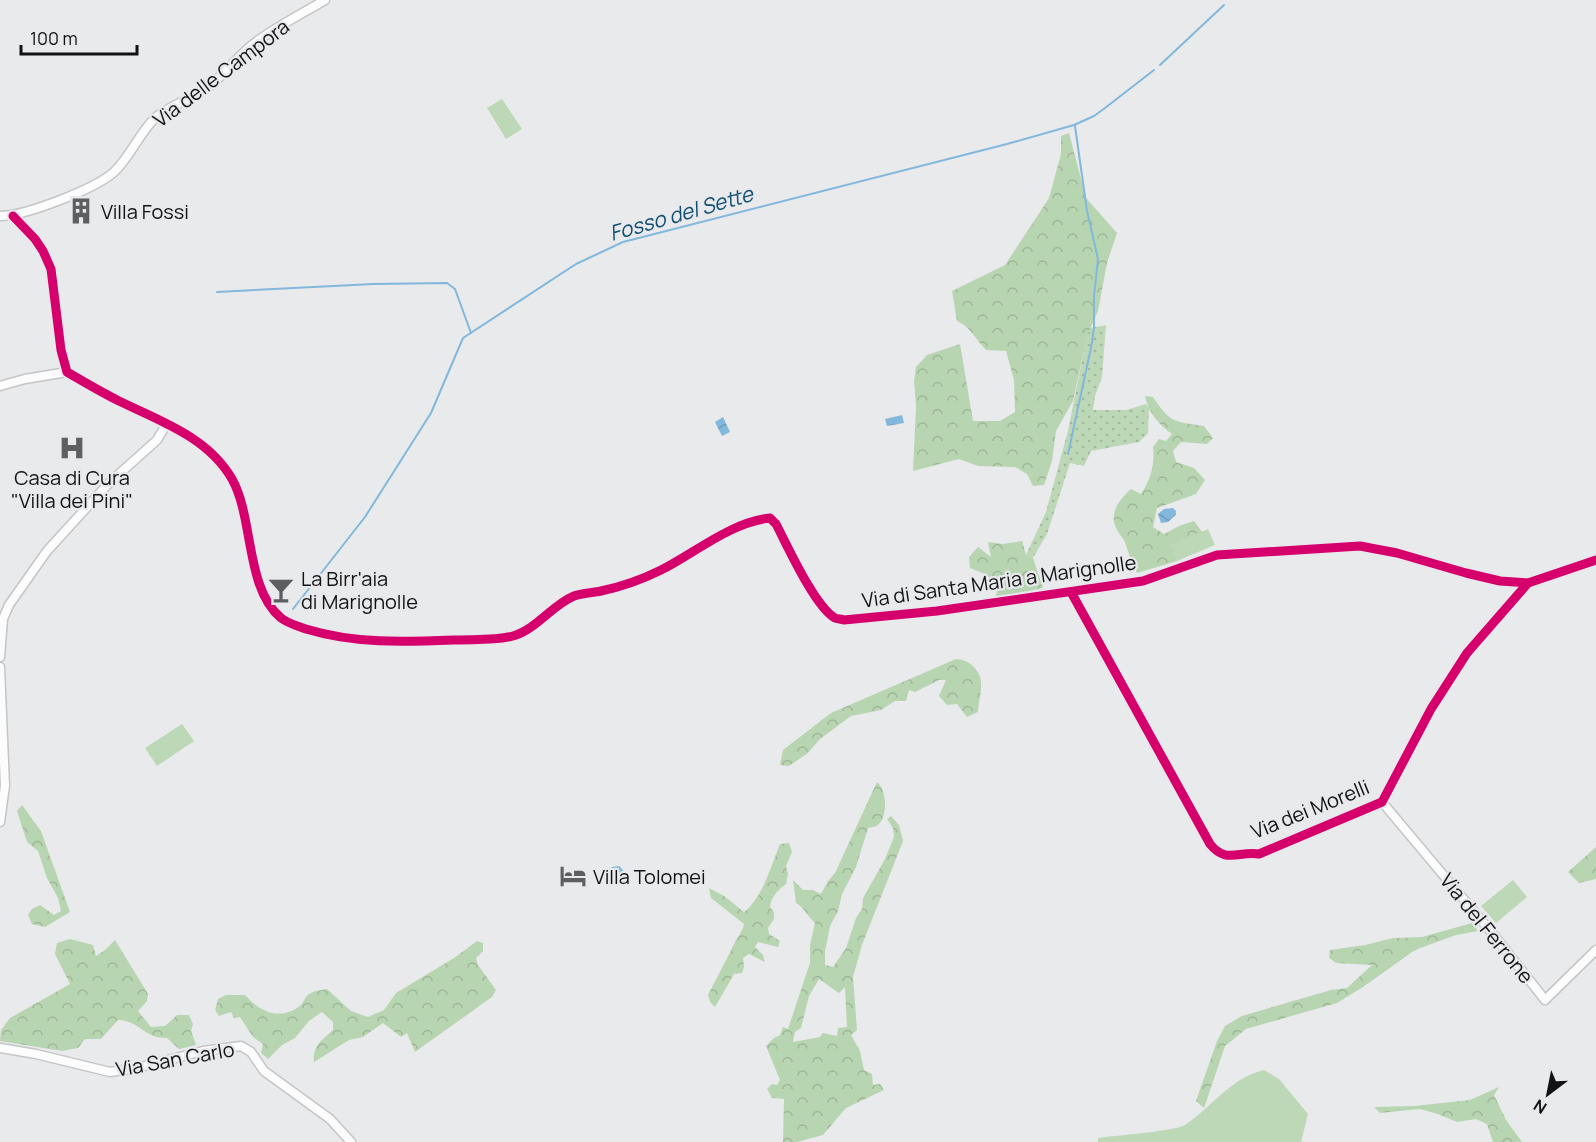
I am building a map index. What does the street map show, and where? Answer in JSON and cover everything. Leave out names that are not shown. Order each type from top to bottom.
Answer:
[{"type":"street","name":"Via delle Campora","points":[[0,216],[13,216],[86,189],[106,178],[119,167],[138,138],[158,115],[205,89],[250,46],[325,0]]},
{"type":"street","points":[[0,386],[67,372],[61,350],[51,269],[35,239],[13,216]]},
{"type":"street","name":"Via di Santa Maria a Marignolle","points":[[67,372],[190,436],[213,454],[233,480],[258,579],[265,598],[276,614],[287,623],[345,638],[395,642],[494,639],[515,635],[537,623],[565,601],[659,571],[739,527],[759,519],[770,518],[776,524],[804,579],[827,611],[835,618],[844,620],[937,611],[1143,581],[1217,555],[1360,546],[1397,553],[1500,581],[1528,583],[1596,560]]},
{"type":"street","points":[[0,657],[3,619],[9,605],[47,551],[102,490],[157,440],[166,423]]},
{"type":"street","name":"Via dei Morelli","points":[[1071,592],[1189,808],[1210,844],[1224,856],[1247,852],[1259,854],[1382,802],[1431,709],[1467,653],[1528,583]]},
{"type":"street","points":[[0,667],[5,786],[0,822]]},
{"type":"street","name":"Via del Ferrone","points":[[1382,802],[1545,1000],[1596,950]]},
{"type":"street","name":"Via San Carlo","points":[[0,1048],[36,1053],[110,1072],[138,1068],[203,1051],[241,1046],[250,1052],[264,1071],[330,1119],[351,1142]]},
{"type":"green space","points":[[502,99],[522,129],[506,139],[487,108]]},
{"type":"green space","points":[[1069,133],[1086,198],[1117,233],[1107,263],[1098,311],[1087,336],[1073,401],[1056,431],[1052,461],[1044,485],[1033,486],[1027,474],[1015,467],[978,466],[959,459],[913,471],[916,406],[914,381],[916,367],[927,355],[960,344],[973,421],[1000,421],[1015,412],[1014,380],[1006,351],[986,350],[969,330],[957,321],[952,291],[1005,265],[1049,198],[1061,154],[1061,136]]},
{"type":"green space","points":[[1106,325],[1102,377],[1093,410],[1126,410],[1146,404],[1149,408],[1148,433],[1139,442],[1091,451],[1084,466],[1070,463],[1047,534],[1033,558],[1026,555],[1046,512],[1068,431],[1087,335],[1090,328]]},
{"type":"green space","points":[[1145,396],[1153,397],[1164,412],[1174,420],[1204,426],[1213,438],[1207,444],[1181,442],[1173,451],[1176,462],[1194,468],[1205,480],[1196,494],[1157,508],[1153,527],[1164,534],[1194,521],[1202,532],[1171,545],[1177,561],[1137,573],[1125,542],[1118,532],[1114,513],[1122,498],[1131,489],[1141,494],[1152,471],[1153,447],[1159,439],[1166,441],[1172,434],[1155,418]]},
{"type":"green space","points":[[1208,529],[1215,545],[1177,561],[1170,545]]},
{"type":"green space","points":[[1022,541],[1026,555],[1033,558],[1043,588],[995,598],[999,585],[985,574],[970,568],[969,557],[978,547],[991,557],[988,542],[1003,544]]},
{"type":"green space","points":[[956,659],[969,663],[979,674],[981,687],[978,712],[967,717],[957,704],[947,705],[939,696],[946,680],[939,680],[915,692],[909,690],[906,701],[895,701],[881,710],[851,716],[820,739],[808,753],[789,766],[780,765],[783,750],[831,713]]},
{"type":"green space","points":[[182,724],[194,741],[157,766],[145,748]]},
{"type":"green space","points":[[877,782],[883,791],[885,810],[878,825],[868,828],[856,867],[842,894],[838,911],[830,926],[825,965],[833,967],[846,948],[856,918],[862,909],[863,898],[885,859],[894,837],[893,828],[887,819],[891,816],[899,825],[903,841],[862,945],[853,977],[857,1030],[851,1035],[860,1051],[864,1070],[872,1074],[873,1085],[880,1084],[884,1090],[846,1108],[823,1135],[797,1142],[783,1142],[784,1099],[772,1098],[767,1089],[772,1084],[777,1085],[780,1080],[766,1046],[780,1035],[783,1027],[788,1029],[810,963],[810,945],[815,923],[796,903],[793,880],[803,890],[813,890],[821,894],[835,873]],"holes":[[[819,979],[839,993],[845,987],[847,1027],[838,1028],[837,1036],[823,1033],[820,1037],[793,1042],[795,1032],[801,1028],[809,996]]]},
{"type":"green space","points":[[22,805],[41,831],[70,912],[45,927],[32,924],[28,915],[32,909],[40,905],[54,915],[61,911],[58,898],[47,878],[38,851],[27,842],[17,811]]},
{"type":"green space","points":[[789,843],[792,852],[786,866],[788,874],[786,884],[775,894],[770,907],[774,912],[774,919],[768,928],[769,934],[780,941],[778,947],[758,942],[755,947],[763,955],[765,962],[749,954],[743,958],[742,973],[734,974],[715,1007],[708,995],[744,924],[711,898],[709,888],[724,896],[744,912],[751,906],[761,890],[780,844]]},
{"type":"green space","points":[[1596,847],[1596,879],[1579,883],[1568,872]]},
{"type":"green space","points":[[1513,880],[1527,897],[1496,923],[1481,906]]},
{"type":"green space","points":[[1472,923],[1478,931],[1456,935],[1415,950],[1337,1003],[1246,1029],[1225,1046],[1204,1108],[1196,1101],[1217,1041],[1225,1026],[1242,1016],[1331,990],[1347,988],[1372,965],[1336,963],[1329,958],[1330,950],[1393,938],[1422,937]]},
{"type":"green space","points":[[70,939],[93,945],[96,956],[115,940],[148,994],[147,1001],[138,1011],[151,1027],[165,1026],[177,1015],[189,1015],[193,1024],[191,1031],[196,1045],[179,1049],[167,1038],[153,1036],[132,1023],[118,1020],[101,1039],[85,1039],[78,1048],[62,1051],[0,1041],[1,1030],[10,1018],[70,984],[55,954],[57,943]]},
{"type":"green space","points":[[477,941],[483,943],[483,951],[476,958],[478,965],[496,990],[492,997],[415,1052],[407,1033],[401,1037],[383,1023],[363,1037],[349,1040],[314,1062],[316,1047],[333,1030],[333,1022],[322,1012],[309,1021],[295,1038],[282,1045],[268,1059],[261,1053],[263,1044],[253,1037],[240,1017],[234,1018],[231,1012],[219,1016],[215,1010],[218,999],[226,995],[245,995],[264,1010],[278,1014],[285,1013],[300,1006],[311,993],[327,989],[351,1011],[368,1017],[384,1010],[396,993],[454,958]]},
{"type":"green space","points":[[1264,1070],[1279,1079],[1308,1114],[1301,1142],[1098,1142],[1098,1138],[1185,1125],[1241,1079]]},
{"type":"green space","points":[[1499,1087],[1494,1095],[1506,1120],[1522,1142],[1493,1142],[1487,1124],[1476,1119],[1457,1122],[1420,1109],[1380,1113],[1374,1107],[1414,1106],[1470,1100]]},
{"type":"water","points":[[902,415],[904,423],[887,426],[885,419]]},
{"type":"water","points":[[723,417],[730,432],[722,436],[715,422]]},
{"type":"water","points":[[1173,508],[1176,515],[1168,522],[1161,523],[1158,514],[1164,509]]},
{"type":"water","points":[[619,866],[623,870],[623,875],[609,880],[605,876],[605,871]]},
{"type":"waterway","name":"Fosso del Sette","points":[[1160,65],[1224,5]]},
{"type":"waterway","name":"Fosso del Sette","points":[[293,609],[365,517],[431,413],[463,338],[576,264],[623,242],[1074,125],[1094,116],[1154,70]]},
{"type":"waterway","points":[[1068,454],[1092,343],[1098,259],[1087,211],[1075,126]]},
{"type":"waterway","points":[[217,292],[373,284],[447,283],[455,289],[471,333]]},
{"type":"cycle path","points":[[13,216],[35,239],[51,269],[61,350],[67,372],[112,398],[182,432],[197,441],[222,464],[239,495],[255,571],[269,605],[287,622],[324,634],[361,640],[398,641],[506,638],[522,633],[574,596],[598,592],[639,580],[741,525],[770,518],[776,524],[802,575],[819,602],[835,618],[844,620],[937,611],[1143,581],[1217,555],[1360,546],[1397,553],[1500,581],[1528,583],[1596,560]]},
{"type":"cycle path","points":[[1071,592],[1210,844],[1221,854],[1233,855],[1259,854],[1382,802],[1431,709],[1467,653],[1528,583]]},
{"type":"place","name":"Villa Fossi","points":[[81,211]]},
{"type":"place","name":"Casa di Cura \"Villa dei Pini\"","points":[[72,448]]},
{"type":"place","name":"La Birr'aia di Marignolle","points":[[281,590]]},
{"type":"place","name":"Villa Tolomei","points":[[573,876]]}]
